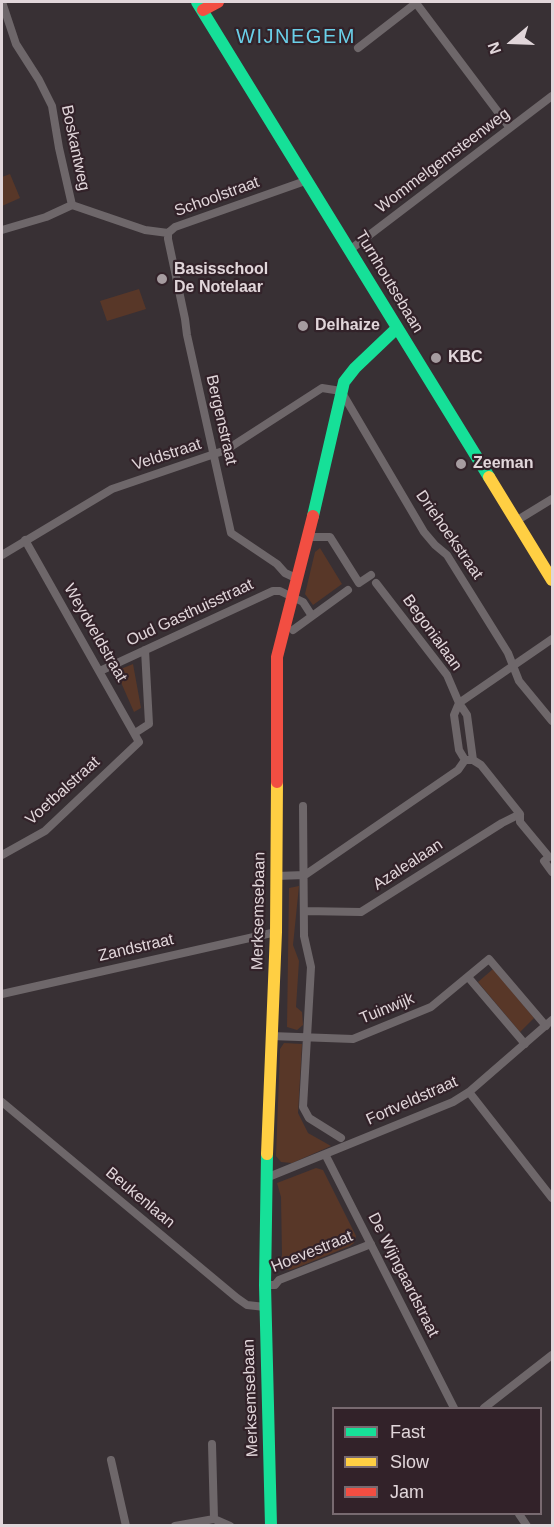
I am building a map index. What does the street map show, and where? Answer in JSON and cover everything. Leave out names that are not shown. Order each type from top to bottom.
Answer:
[{"type":"main road","points":[[200,6],[218,2]]},
{"type":"main road","name":"Turnhoutsebaan","points":[[200,6],[552,580]]},
{"type":"main road","name":"Merksemsebaan","points":[[271,1526],[265,1285],[266,1178],[276,932],[277,657],[298,579],[341,391],[347,376],[397,328]]},
{"type":"street","name":"Boskantweg","points":[[2,2],[16,44],[39,80],[52,106],[72,205]]},
{"type":"street","points":[[358,48],[416,3],[510,128]]},
{"type":"street","name":"Wommelgemsteenweg","points":[[351,249],[552,96]]},
{"type":"street","name":"Schoolstraat","points":[[72,205],[145,230],[168,233],[175,227],[308,180]]},
{"type":"street","points":[[2,230],[46,217],[72,205]]},
{"type":"street","name":"Bergenstraat","points":[[168,233],[231,533],[278,564],[285,573],[298,579]]},
{"type":"street","name":"Veldstraat","points":[[2,555],[112,489],[214,456],[322,388],[341,391]]},
{"type":"street","name":"Driehoekstraat","points":[[341,391],[424,532],[447,555],[508,653],[519,681],[552,721]]},
{"type":"street","points":[[516,521],[552,498]]},
{"type":"street","name":"Begonialaan","points":[[308,537],[330,537],[359,583],[373,579],[447,675],[467,716],[469,760]]},
{"type":"street","name":"Weydveldstraat","points":[[25,540],[137,738]]},
{"type":"street","name":"Oud Gasthuisstraat","points":[[100,671],[273,591],[280,591],[292,598]]},
{"type":"street","points":[[293,630],[348,591]]},
{"type":"street","points":[[292,598],[303,602],[312,616]]},
{"type":"street","points":[[552,639],[459,703],[454,715],[459,750],[469,760],[482,765],[520,814],[520,822],[549,857],[544,861],[552,872]]},
{"type":"street","name":"Voetbalstraat","points":[[2,855],[45,831],[149,724],[145,650]]},
{"type":"street","points":[[276,876],[305,875],[458,770],[469,760]]},
{"type":"street","points":[[303,806],[304,936],[310,967],[303,1107],[309,1118],[340,1138]]},
{"type":"street","name":"Azalealaan","points":[[304,911],[361,912],[520,814]]},
{"type":"street","name":"Zandstraat","points":[[2,994],[276,932]]},
{"type":"street","name":"Tuinwijk","points":[[271,1036],[353,1039],[431,1008],[489,959],[549,1023]]},
{"type":"street","points":[[468,977],[525,1044]]},
{"type":"street","name":"Fortveldstraat","points":[[266,1178],[453,1102],[469,1092],[549,1023]]},
{"type":"street","points":[[469,1092],[552,1198]]},
{"type":"street","name":"Beukenlaan","points":[[2,1102],[237,1298],[247,1305],[265,1307]]},
{"type":"street","name":"De Wijngaardstraat","points":[[325,1154],[453,1407]]},
{"type":"street","name":"Hoevestraat","points":[[265,1285],[275,1285],[279,1280],[371,1245]]},
{"type":"street","points":[[485,1407],[552,1355]]},
{"type":"street","points":[[212,1444],[214,1519]]},
{"type":"street","points":[[111,1460],[126,1526]]},
{"type":"street","points":[[175,1526],[214,1519],[230,1526]]},
{"type":"shaded area","points":[[10,174],[20,198],[2,206],[2,177]]},
{"type":"shaded area","points":[[139,289],[146,309],[107,321],[100,301]]},
{"type":"shaded area","points":[[320,548],[342,584],[313,605],[305,594],[315,552]]},
{"type":"shaded area","points":[[133,664],[141,708],[134,712],[116,671]]},
{"type":"shaded area","points":[[299,886],[293,945],[299,961],[296,1007],[302,1012],[303,1025],[297,1030],[287,1027],[289,888]]},
{"type":"shaded area","points":[[493,969],[534,1018],[520,1032],[478,982]]},
{"type":"shaded area","points":[[284,1043],[302,1044],[298,1113],[308,1133],[331,1146],[292,1163],[281,1162],[276,1156],[280,1049]]},
{"type":"shaded area","points":[[316,1168],[323,1170],[356,1236],[354,1243],[296,1268],[290,1270],[281,1268],[279,1267],[282,1255],[281,1197],[277,1183]]},
{"type":"traffic: fast","points":[[197,2],[489,477]]},
{"type":"traffic: fast","points":[[313,516],[344,382],[355,368],[397,328]]},
{"type":"traffic: fast","points":[[267,1154],[265,1285],[271,1526]]},
{"type":"traffic: slow","points":[[489,477],[552,580]]},
{"type":"traffic: slow","points":[[267,1154],[276,932],[277,782]]},
{"type":"traffic: jam","points":[[203,10],[218,2]]},
{"type":"traffic: jam","points":[[277,782],[277,657],[313,516]]},
{"type":"place","name":"Basisschool De Notelaar","points":[[162,279]]},
{"type":"place","name":"Delhaize","points":[[303,326]]},
{"type":"place","name":"KBC","points":[[436,358]]},
{"type":"place","name":"Zeeman","points":[[461,464]]},
{"type":"district","name":"WIJNEGEM","points":[[296,37]]}]
